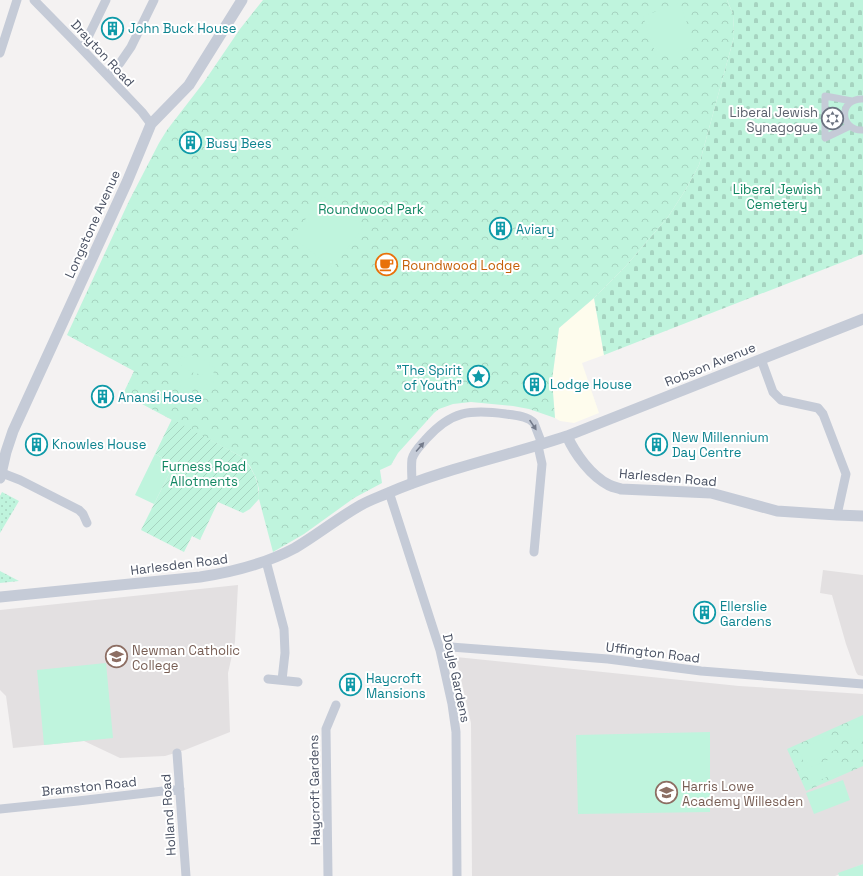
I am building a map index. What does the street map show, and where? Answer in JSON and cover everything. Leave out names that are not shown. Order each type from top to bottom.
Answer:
[{"type":"street","points":[[0,53],[17,0]]},
{"type":"street","name":"Drayton Road","points":[[34,0],[142,112],[151,124]]},
{"type":"street","points":[[81,48],[86,42],[106,0]]},
{"type":"street","points":[[108,76],[120,63],[131,47],[154,0]]},
{"type":"street","name":"Longstone Avenue","points":[[1,476],[6,452],[13,431],[124,188],[151,124],[189,84],[242,0]]},
{"type":"street","points":[[850,126],[824,138],[825,96],[852,101]]},
{"type":"street","points":[[863,99],[852,101],[847,106],[844,114],[845,120],[850,126],[856,130],[863,130]]},
{"type":"street","name":"Robson Avenue","points":[[567,436],[863,319]]},
{"type":"street","points":[[761,359],[773,392],[781,400],[818,408],[822,414],[846,474],[837,515]]},
{"type":"street","points":[[412,484],[412,460],[415,452],[435,430],[457,415],[480,411],[524,418],[532,421],[534,423],[540,445],[542,464],[534,552]]},
{"type":"street","name":"Harlesden Road","points":[[0,597],[200,578],[232,572],[266,561],[294,548],[361,505],[389,492],[477,462],[567,436],[574,450],[594,474],[610,485],[630,490],[711,493],[777,511],[863,516]]},
{"type":"street","points":[[1,476],[20,480],[79,510],[83,514],[87,523]]},
{"type":"street","name":"Doyle Gardens","points":[[389,492],[440,650],[452,704],[456,732],[457,876]]},
{"type":"street","points":[[266,561],[284,629],[286,653],[282,680]]},
{"type":"street","name":"Uffington Road","points":[[440,650],[451,647],[561,655],[701,670],[863,684]]},
{"type":"street","points":[[268,679],[298,682]]},
{"type":"street","name":"Haycroft Gardens","points":[[328,876],[326,729],[336,705]]},
{"type":"street","name":"Holland Road","points":[[177,753],[186,876]]},
{"type":"street","name":"Bramston Road","points":[[0,809],[180,789]]},
{"type":"shaded area","points":[[594,298],[604,355],[582,363],[599,413],[574,423],[560,421],[555,418],[552,380],[559,328]]},
{"type":"shaded area","points":[[823,570],[863,575],[863,676],[858,675],[856,672],[846,644],[832,595],[820,593]]},
{"type":"shaded area","name":"Newman Catholic College","points":[[238,585],[235,642],[228,673],[230,732],[185,750],[165,756],[120,758],[84,741],[13,748],[6,696],[0,690],[0,610]]},
{"type":"shaded area","name":"Harris Lowe Academy Willesden","points":[[456,657],[739,686],[863,694],[863,864],[835,876],[472,876],[471,723]]},
{"type":"green space","name":"Roundwood Park","points":[[263,0],[727,0],[733,14],[734,37],[699,165],[686,189],[668,217],[625,267],[594,298],[559,328],[552,380],[555,418],[529,409],[471,402],[453,404],[439,409],[398,453],[391,465],[380,470],[382,483],[354,498],[304,534],[273,552],[259,499],[259,489],[256,478],[250,466],[242,457],[123,394],[134,371],[67,335],[129,201],[159,143],[167,130],[204,82],[240,29]]},
{"type":"green space","name":"Liberal Jewish Cemetery","points":[[727,0],[863,0],[863,254],[604,355],[594,298],[625,267],[668,217],[699,165],[734,37],[733,14]]},
{"type":"green space","points":[[680,3],[695,46],[657,58],[643,16]]},
{"type":"green space","points":[[323,196],[364,226],[333,268],[292,237]]},
{"type":"green space","points":[[188,354],[210,362],[209,365],[215,367],[213,375],[214,383],[191,388],[190,390],[193,392],[192,398],[184,405],[180,404],[181,402],[178,399],[181,389],[179,381],[203,376],[202,374],[192,372],[178,364],[181,356],[186,358]]},
{"type":"green space","name":"Furness Road Allotments","points":[[172,419],[242,457],[255,476],[259,493],[259,499],[250,509],[243,513],[218,502],[200,540],[192,536],[184,552],[141,530],[174,464],[155,454]]},
{"type":"green space","points":[[155,454],[174,464],[154,504],[135,495]]},
{"type":"green space","points":[[2,492],[19,501],[0,533],[0,496]]},
{"type":"green space","points":[[0,571],[19,581],[0,583]]},
{"type":"green space","points":[[106,663],[113,738],[44,745],[37,670]]},
{"type":"green space","points":[[863,715],[863,766],[806,791],[787,749]]},
{"type":"green space","points":[[863,721],[863,737],[853,742],[847,728]]},
{"type":"green space","points":[[710,732],[710,812],[578,814],[576,735]]},
{"type":"green space","points":[[829,736],[835,750],[805,764],[798,750]]},
{"type":"green space","points":[[837,756],[843,770],[813,783],[807,769]]},
{"type":"green space","points":[[843,780],[850,800],[814,814],[806,793]]},
{"type":"green space","points":[[863,864],[863,876],[839,876],[838,873]]},
{"type":"place","name":"John Buck House","points":[[112,28]]},
{"type":"place","name":"Liberal Jewish Synagogue","points":[[833,119]]},
{"type":"place","name":"Busy Bees","points":[[190,143]]},
{"type":"place","name":"Aviary","points":[[500,229]]},
{"type":"place","name":"Roundwood Lodge","points":[[387,265]]},
{"type":"place","name":"\"The Spirit of Youth\"","points":[[478,377]]},
{"type":"place","name":"Lodge House","points":[[534,384]]},
{"type":"place","name":"Anansi House","points":[[102,397]]},
{"type":"place","name":"Knowles House","points":[[36,444]]},
{"type":"place","name":"New Millennium Day Centre","points":[[657,444]]},
{"type":"place","name":"Ellerslie Gardens","points":[[705,613]]},
{"type":"place","name":"Newman Catholic College","points":[[116,657]]},
{"type":"place","name":"Haycroft Mansions","points":[[350,685]]},
{"type":"place","name":"Harris Lowe Academy Willesden","points":[[667,793]]}]
